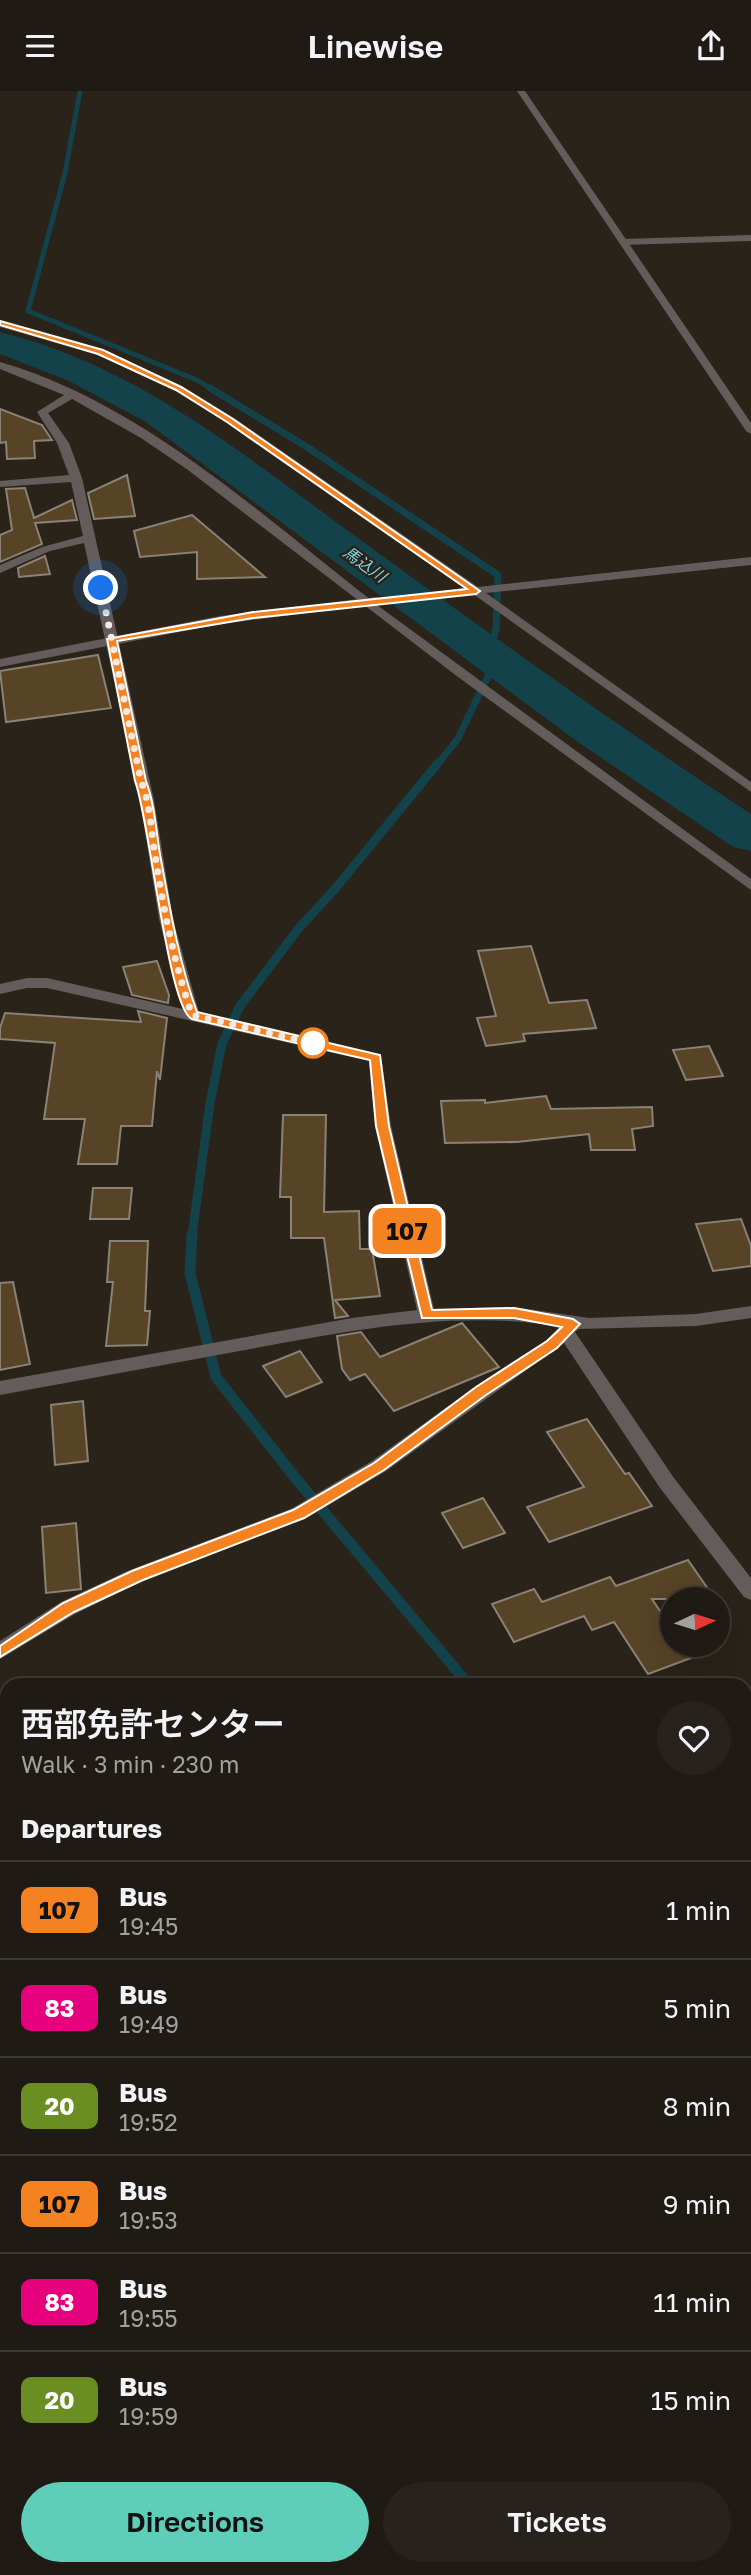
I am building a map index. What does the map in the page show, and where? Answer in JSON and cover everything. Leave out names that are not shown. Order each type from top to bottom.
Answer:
[{"type":"street","points":[[521,91],[751,431]]},
{"type":"street","points":[[623,242],[751,238]]},
{"type":"street","points":[[0,324],[100,352],[178,388],[230,420],[479,591],[751,788]]},
{"type":"street","points":[[0,365],[74,394],[141,433],[372,602],[568,755],[751,886]]},
{"type":"street","points":[[74,394],[42,412],[63,443],[76,478],[145,793],[156,864],[182,986],[192,1015]]},
{"type":"street","points":[[0,484],[76,478]]},
{"type":"street","points":[[0,569],[46,549],[90,538]]},
{"type":"street","points":[[0,663],[112,639],[253,615],[751,561]]},
{"type":"street","points":[[0,989],[27,983],[47,983],[376,1058],[383,1126],[427,1315]]},
{"type":"street","points":[[0,1388],[352,1324],[427,1315],[514,1313],[569,1328],[696,1320],[751,1312]]},
{"type":"street","points":[[0,1651],[68,1608],[137,1575],[298,1514],[337,1492],[379,1467],[481,1391],[552,1345],[569,1328]]},
{"type":"street","points":[[569,1328],[667,1483],[751,1592]]},
{"type":"building","points":[[0,409],[42,425],[52,440],[34,441],[35,458],[7,459],[6,442],[0,443]]},
{"type":"building","points":[[127,475],[135,516],[94,519],[88,493]]},
{"type":"building","points":[[25,488],[34,518],[72,500],[77,520],[35,523],[42,544],[0,562],[0,535],[12,530],[6,489]]},
{"type":"building","points":[[192,515],[265,577],[197,579],[197,552],[140,557],[134,531]]},
{"type":"building","points":[[45,556],[50,574],[19,577],[18,568]]},
{"type":"building","points":[[98,655],[111,708],[6,722],[0,671]]},
{"type":"building","points":[[531,946],[549,1003],[587,1000],[596,1028],[523,1034],[525,1041],[486,1046],[477,1018],[496,1016],[478,951]]},
{"type":"building","points":[[157,961],[169,995],[168,1003],[132,995],[123,967]]},
{"type":"building","points":[[138,1011],[167,1018],[160,1080],[157,1071],[152,1126],[121,1126],[117,1164],[78,1164],[85,1119],[44,1119],[55,1043],[0,1039],[5,1013],[141,1022]]},
{"type":"building","points":[[709,1046],[723,1076],[686,1080],[673,1050]]},
{"type":"building","points":[[546,1096],[551,1109],[652,1107],[653,1126],[632,1129],[635,1150],[591,1150],[589,1134],[517,1142],[445,1143],[441,1101],[485,1100],[485,1103]]},
{"type":"building","points":[[283,1115],[326,1115],[324,1212],[359,1211],[360,1249],[372,1249],[380,1296],[335,1300],[348,1316],[335,1318],[324,1238],[291,1238],[291,1197],[280,1197]]},
{"type":"building","points":[[93,1188],[132,1188],[129,1219],[90,1219]]},
{"type":"building","points":[[741,1219],[751,1246],[751,1266],[713,1271],[696,1224]]},
{"type":"building","points":[[110,1241],[148,1241],[145,1311],[150,1311],[147,1345],[106,1346],[113,1282],[107,1282]]},
{"type":"building","points":[[13,1282],[30,1364],[0,1370],[0,1283]]},
{"type":"building","points":[[462,1323],[499,1367],[394,1411],[365,1374],[350,1380],[342,1369],[337,1336],[361,1332],[380,1357]]},
{"type":"building","points":[[300,1351],[322,1382],[286,1397],[263,1366]]},
{"type":"building","points":[[83,1401],[88,1461],[55,1465],[51,1405]]},
{"type":"building","points":[[587,1419],[625,1474],[629,1473],[652,1506],[549,1542],[527,1507],[584,1487],[547,1432]]},
{"type":"building","points":[[483,1498],[505,1533],[463,1548],[442,1513]]},
{"type":"building","points":[[76,1523],[81,1589],[46,1593],[42,1527]]},
{"type":"building","points":[[688,1560],[707,1587],[660,1587],[660,1599],[652,1599],[660,1611],[660,1657],[691,1658],[648,1674],[614,1622],[592,1630],[584,1616],[514,1642],[492,1604],[534,1589],[542,1602],[610,1577],[616,1586]]},
{"type":"waterway","points":[[80,91],[65,173],[28,311],[197,380],[213,390]]},
{"type":"waterway","name":"馬込川","points":[[0,343],[62,364],[102,382],[160,414],[595,732],[751,836]]},
{"type":"waterway","points":[[210,388],[307,447],[498,575],[496,630],[487,655],[492,668],[457,740],[437,765]]},
{"type":"waterway","points":[[192,1236],[210,1103],[222,1044],[240,1006],[299,928],[335,889],[438,763]]},
{"type":"waterway","points":[[192,1235],[190,1273],[216,1377],[297,1480],[463,1678]]},
{"type":"bus line","name":"107","points":[[0,324],[100,352],[178,388],[230,420],[476,591],[253,615],[112,639],[145,793],[156,864],[182,986],[192,1015],[376,1058],[383,1126],[427,1315],[514,1313],[573,1324],[552,1345],[481,1391],[379,1467],[298,1514],[137,1575],[68,1608],[0,1651]]},
{"type":"route","points":[[101,588],[145,793],[156,864],[182,986],[192,1015],[321,1045],[313,1043]]}]
